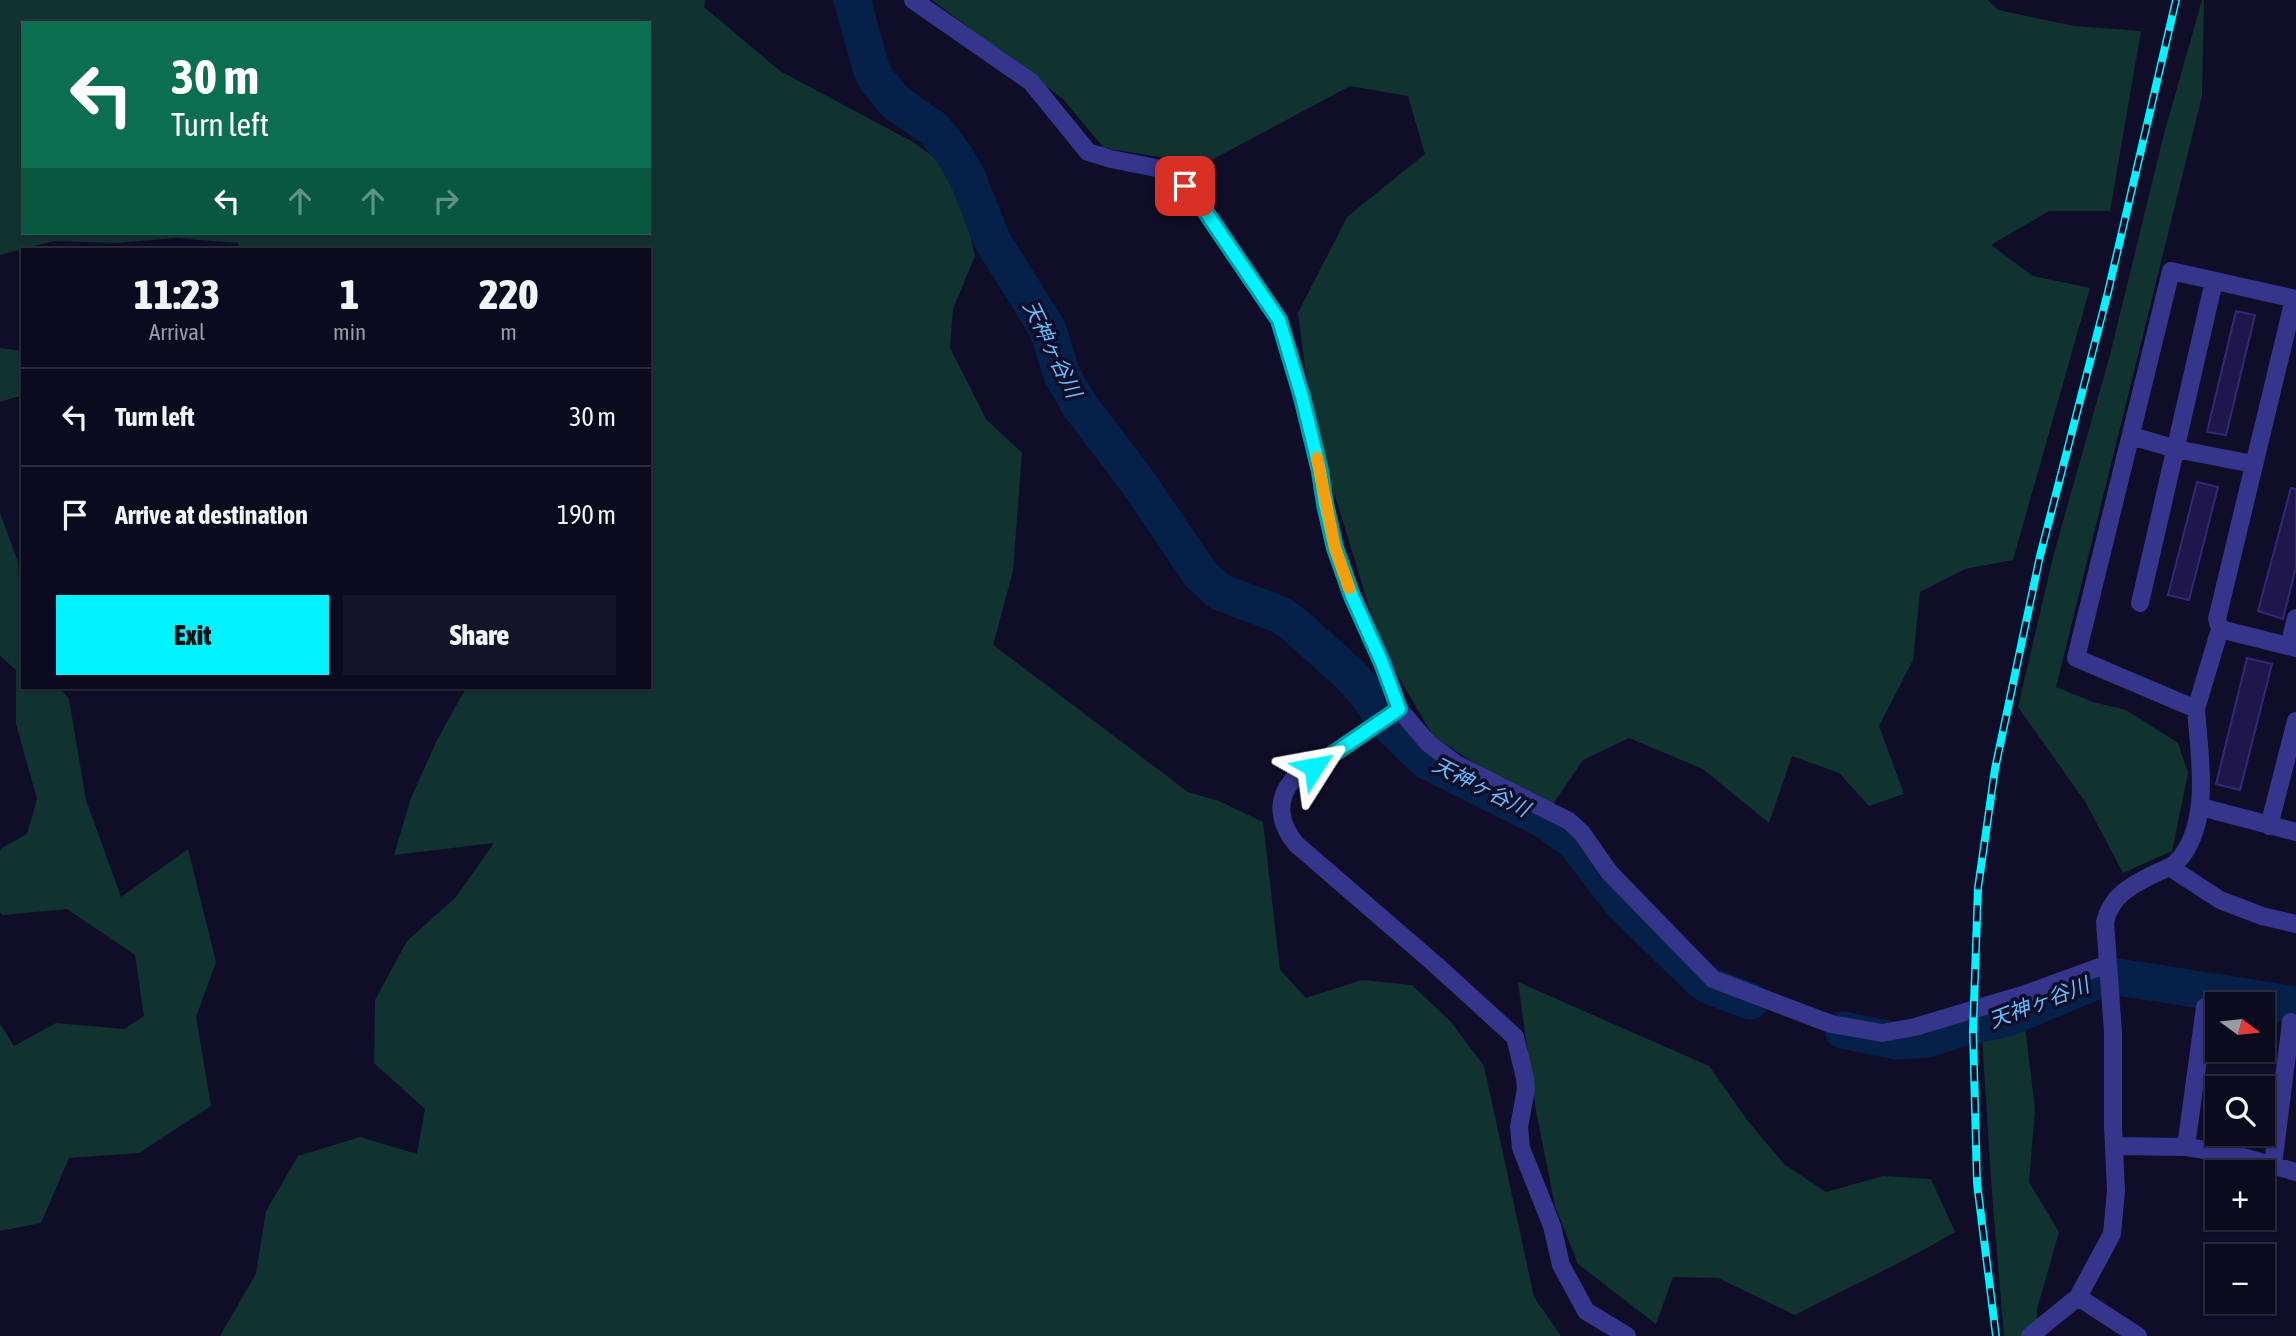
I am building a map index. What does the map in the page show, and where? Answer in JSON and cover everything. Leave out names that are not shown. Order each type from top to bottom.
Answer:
[{"type":"street","points":[[913,0],[1031,82],[1088,152],[1161,169],[1185,186],[1203,208],[1279,320],[1317,458],[1335,548],[1352,596],[1382,663],[1389,716],[1456,764],[1569,821],[1582,833],[1609,872],[1713,979],[1831,1024],[1882,1033],[1916,1027],[2108,965]]},
{"type":"street","points":[[2030,1336],[2078,1297],[2112,1234],[2116,1191],[2113,1032],[2105,922],[2108,909],[2127,888],[2171,868],[2183,855],[2200,807],[2196,709],[2220,629],[2217,619],[2295,299],[2171,271],[2076,657],[2196,709]]},
{"type":"street","points":[[2140,603],[2214,281]]},
{"type":"street","points":[[2132,436],[2176,449],[2253,464]]},
{"type":"street","points":[[2220,629],[2293,647],[2296,618]]},
{"type":"street","points":[[1389,716],[1292,781],[1285,790],[1282,802],[1282,819],[1287,834],[1515,1037],[1526,1089],[1519,1127],[1521,1147],[1552,1226],[1561,1265],[1586,1311],[1627,1336]]},
{"type":"street","points":[[2269,826],[2296,721]]},
{"type":"street","points":[[2200,807],[2296,832]]},
{"type":"street","points":[[2171,868],[2220,900],[2262,916],[2296,924]]},
{"type":"street","points":[[2186,1147],[2205,1007]]},
{"type":"street","points":[[2274,1160],[2291,1022]]},
{"type":"street","points":[[2114,1146],[2186,1147],[2252,1160]]},
{"type":"street","points":[[2275,1166],[2296,1172]]},
{"type":"street","points":[[2078,1297],[2138,1336]]},
{"type":"green space","points":[[0,0],[705,0],[704,7],[780,71],[913,142],[957,174],[975,256],[953,309],[950,348],[986,419],[1022,453],[1013,571],[993,645],[1188,792],[1219,801],[1263,822],[1280,970],[1306,998],[1362,980],[1412,985],[1450,1021],[1484,1066],[1534,1297],[1561,1336],[220,1336],[256,1274],[266,1211],[298,1156],[360,1137],[417,1154],[425,1109],[374,1063],[375,1000],[407,941],[456,897],[494,843],[394,855],[411,798],[437,740],[465,689],[651,689],[651,248],[239,248],[238,243],[177,238],[115,243],[54,241],[0,255]]},
{"type":"green space","points":[[932,0],[1988,0],[1998,10],[2074,26],[2141,31],[2110,211],[2049,211],[1991,245],[2033,276],[2090,288],[2013,560],[1965,569],[1920,592],[1913,660],[1879,726],[1904,794],[1869,806],[1839,773],[1792,756],[1769,823],[1703,769],[1629,738],[1583,760],[1551,807],[1491,774],[1433,736],[1381,646],[1325,463],[1305,367],[1298,313],[1347,217],[1425,154],[1408,96],[1350,86],[1204,164],[1104,148],[1063,99]]},
{"type":"green space","points":[[2202,0],[2202,96],[2056,687],[2093,702],[2126,710],[2178,743],[2188,773],[2172,851],[2123,873],[2086,803],[2018,707],[2053,557],[2110,355],[2164,134]]},
{"type":"green space","points":[[0,348],[21,351],[21,396],[0,402]]},
{"type":"green space","points":[[0,513],[18,562],[21,689],[61,689],[69,699],[86,800],[121,897],[188,849],[216,962],[196,1017],[211,1106],[139,1153],[69,1158],[41,1223],[0,1231],[0,1024],[14,1046],[56,1023],[124,1029],[144,1016],[135,955],[67,909],[3,915],[0,912],[0,852],[2,848],[27,834],[37,799],[16,724],[16,670],[0,656]]},
{"type":"green space","points":[[1518,982],[1709,1066],[1747,1120],[1784,1164],[1826,1192],[1883,1176],[1931,1179],[1955,1232],[1795,1315],[1718,1278],[1673,1277],[1656,1324],[1578,1264],[1555,1206],[1536,1111]]},
{"type":"green space","points":[[2025,1027],[2035,1109],[2029,1182],[2059,1232],[2037,1309],[2037,1336],[2004,1336],[1982,1037]]},
{"type":"building","points":[[2236,311],[2255,315],[2226,435],[2207,432]]},
{"type":"building","points":[[2197,482],[2218,487],[2189,600],[2168,595]]},
{"type":"building","points":[[2291,488],[2296,489],[2296,567],[2283,619],[2258,611]]},
{"type":"building","points":[[2247,658],[2272,664],[2240,790],[2216,784]]},
{"type":"waterway","name":"天神ヶ谷川","points":[[852,0],[876,79],[895,102],[934,129],[955,156],[968,179],[992,240],[1048,330],[1062,375],[1080,406],[1137,481],[1201,575],[1220,592],[1281,615],[1297,627],[1350,675],[1368,695],[1385,721],[1427,761],[1545,820],[1576,843],[1622,903],[1702,981],[1750,1001]]},
{"type":"waterway","name":"天神ヶ谷川","points":[[1843,1030],[1897,1041],[1928,1039],[1961,1028],[2008,1018],[2093,982],[2119,977],[2296,1005]]},
{"type":"railway","points":[[1996,1336],[1977,1183],[1973,1032],[1978,888],[1995,769],[2040,556],[2108,292],[2176,0]]},
{"type":"slow traffic","points":[[1317,458],[1335,548],[1349,588]]},
{"type":"route","points":[[1185,186],[1203,208],[1279,320],[1302,397],[1335,548],[1399,709],[1314,767]]}]
